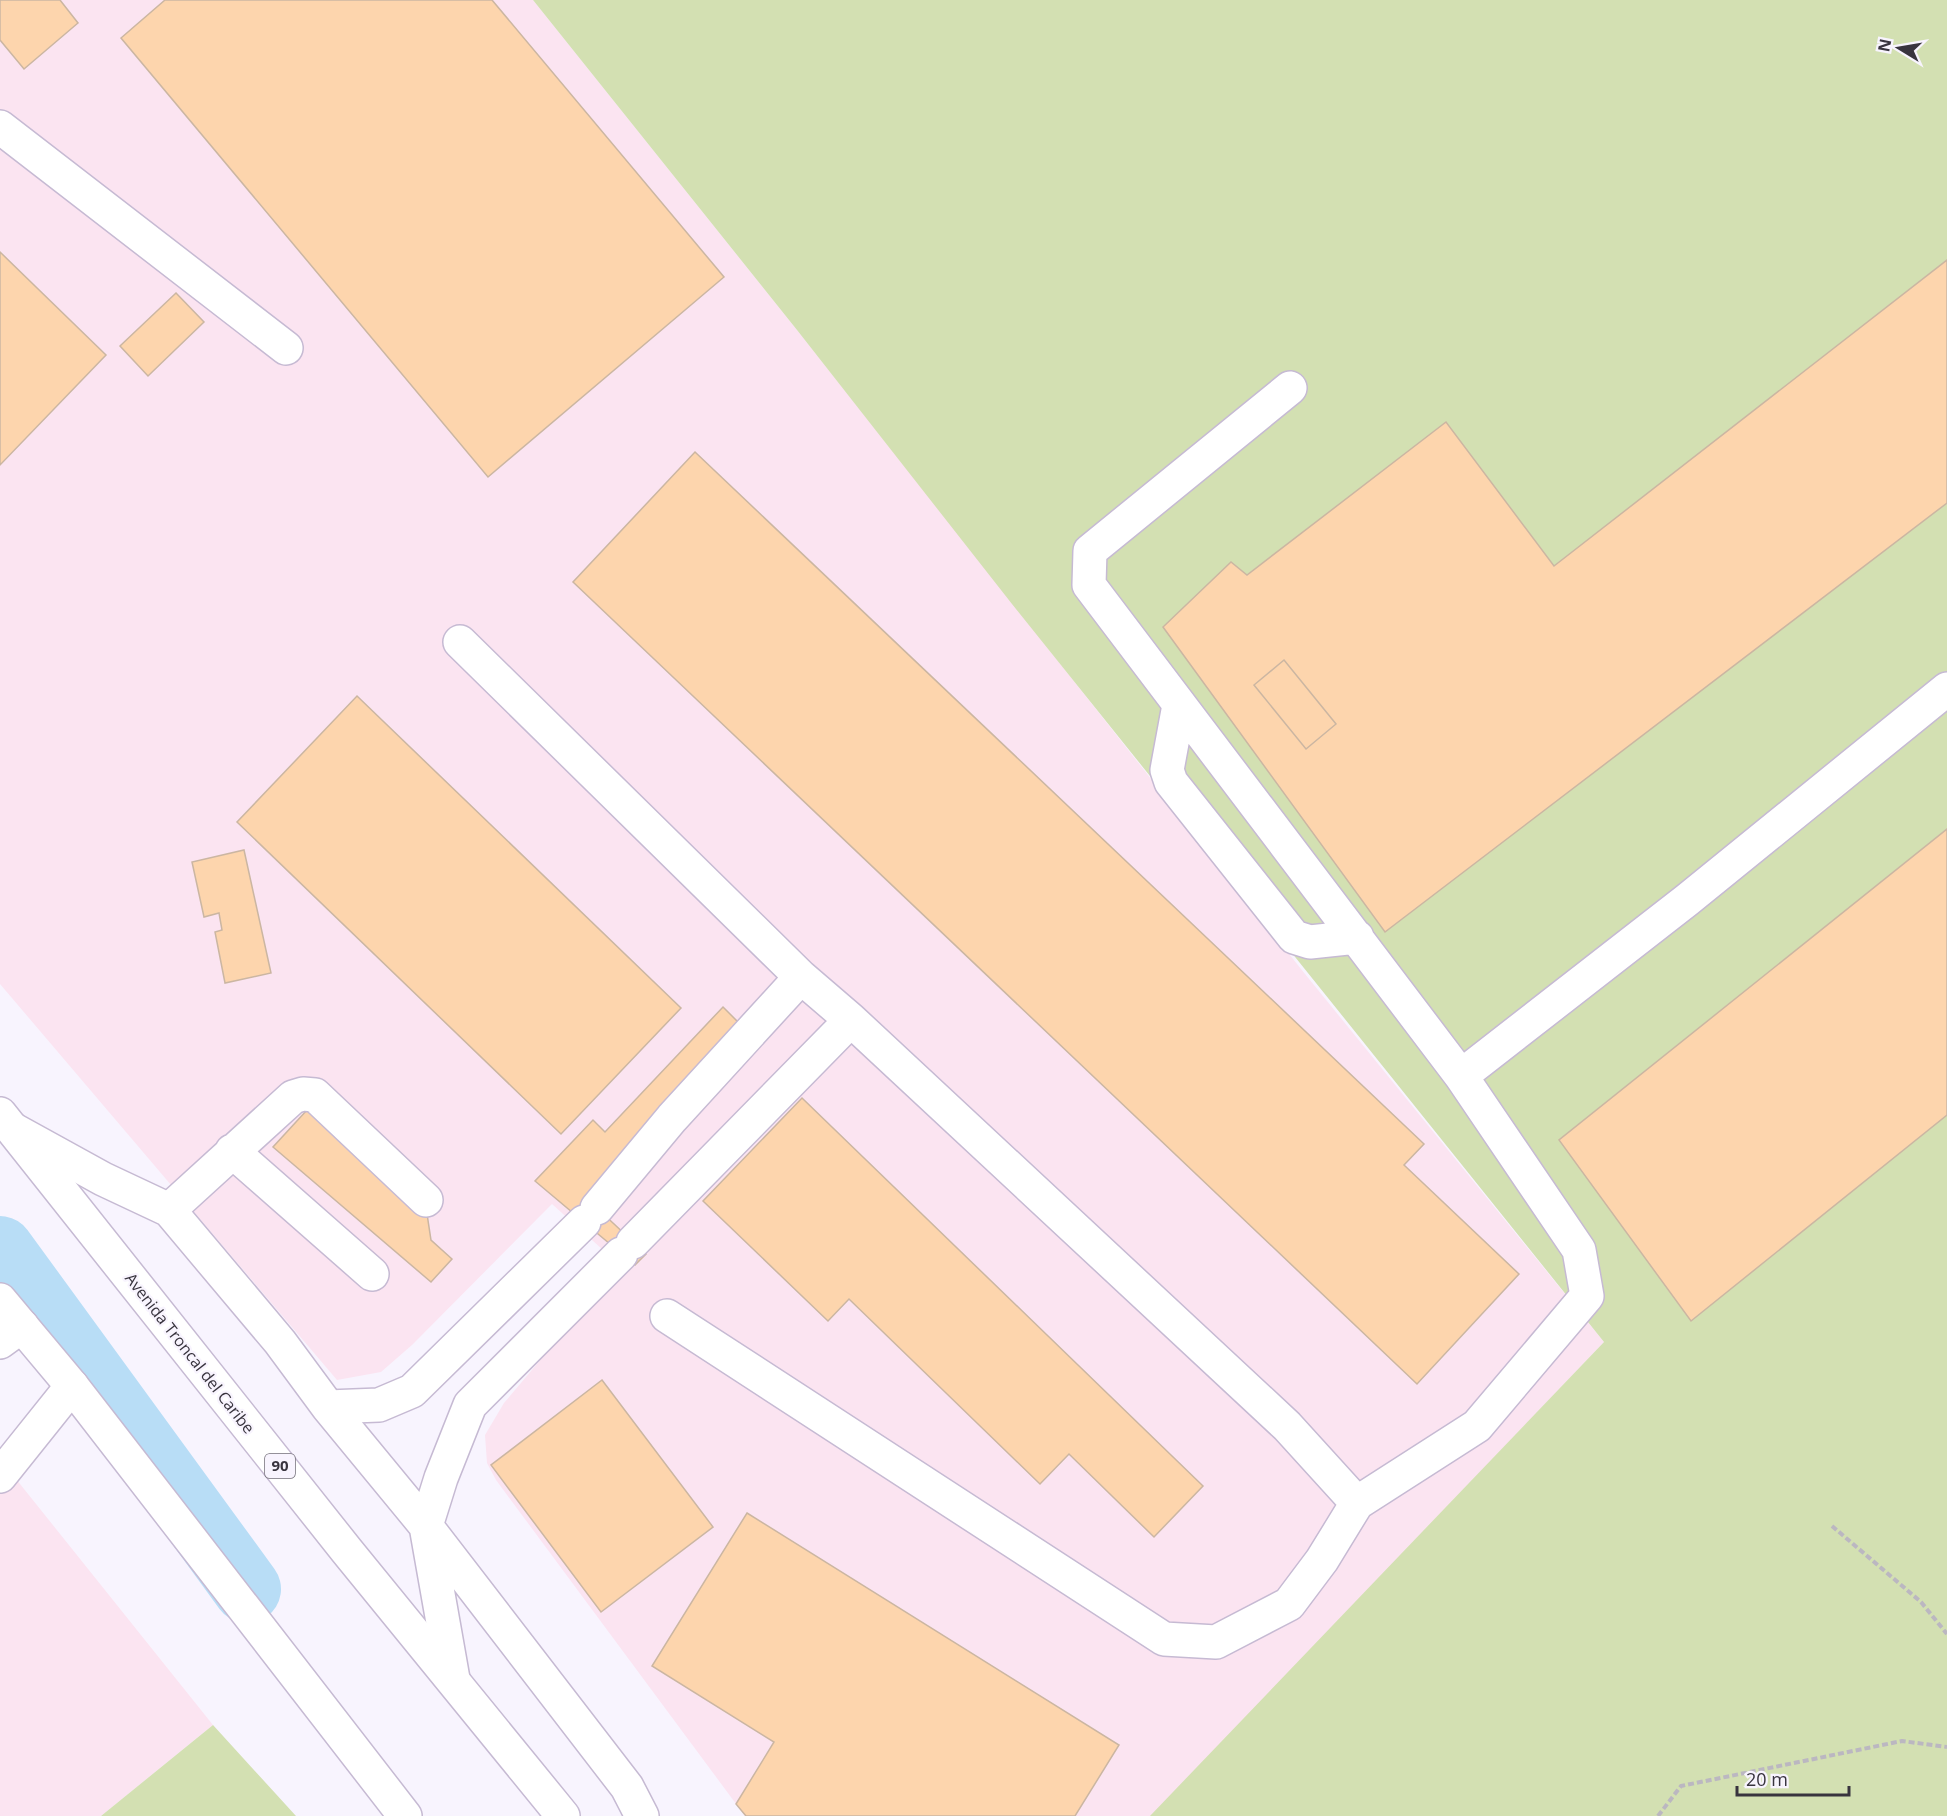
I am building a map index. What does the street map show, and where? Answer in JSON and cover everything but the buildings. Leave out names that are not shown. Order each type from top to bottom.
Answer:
[{"type":"main road","points":[[0,127],[285,348]]},
{"type":"main road","points":[[667,1316],[1164,1639],[1216,1642],[1289,1604],[1322,1560],[1357,1503],[1477,1426],[1587,1296],[1579,1250],[1461,1076],[1089,585],[1090,550],[1290,388]]},
{"type":"main road","points":[[460,642],[801,977],[851,1020],[1287,1426],[1357,1503]]},
{"type":"main road","points":[[1461,1076],[1687,900],[1947,689]]},
{"type":"main road","points":[[1179,705],[1167,770],[1171,782],[1294,937],[1310,942],[1357,937]]},
{"type":"main road","points":[[328,1407],[379,1405],[412,1391],[591,1215],[672,1118],[801,977]]},
{"type":"main road","points":[[453,1679],[426,1526],[441,1478],[470,1405],[851,1020]]},
{"type":"main road","points":[[169,1210],[231,1151],[293,1097],[303,1094],[315,1095],[426,1200]]},
{"type":"main road","points":[[7,1122],[103,1179],[169,1210],[280,1342],[328,1407],[426,1526],[627,1787],[642,1816]]},
{"type":"main road","name":"Avenida Troncal del Caribe","points":[[7,1122],[347,1551],[563,1816]]},
{"type":"main road","points":[[231,1151],[372,1274]]},
{"type":"main road","points":[[0,1300],[11,1334],[72,1386],[405,1816]]},
{"type":"main road","points":[[0,1476],[72,1386]]},
{"type":"path","points":[[1832,1526],[1921,1602],[1947,1634]]},
{"type":"path","points":[[1658,1816],[1681,1785],[1902,1741],[1947,1747]]},
{"type":"shaded area","points":[[0,0],[533,0],[797,330],[1301,969],[1604,1342],[1152,1816],[745,1816],[496,1480],[487,1463],[485,1435],[504,1403],[575,1319],[623,1268],[552,1204],[412,1345],[381,1372],[337,1380],[0,984]]},
{"type":"shaded area","points":[[0,1459],[213,1725],[101,1816],[0,1816]]},
{"type":"green space","points":[[533,0],[1947,0],[1947,1816],[1150,1816],[1604,1342],[1012,604]]},
{"type":"green space","points":[[213,1725],[296,1816],[101,1816]]},
{"type":"waterway","points":[[0,1250],[247,1589]]}]
